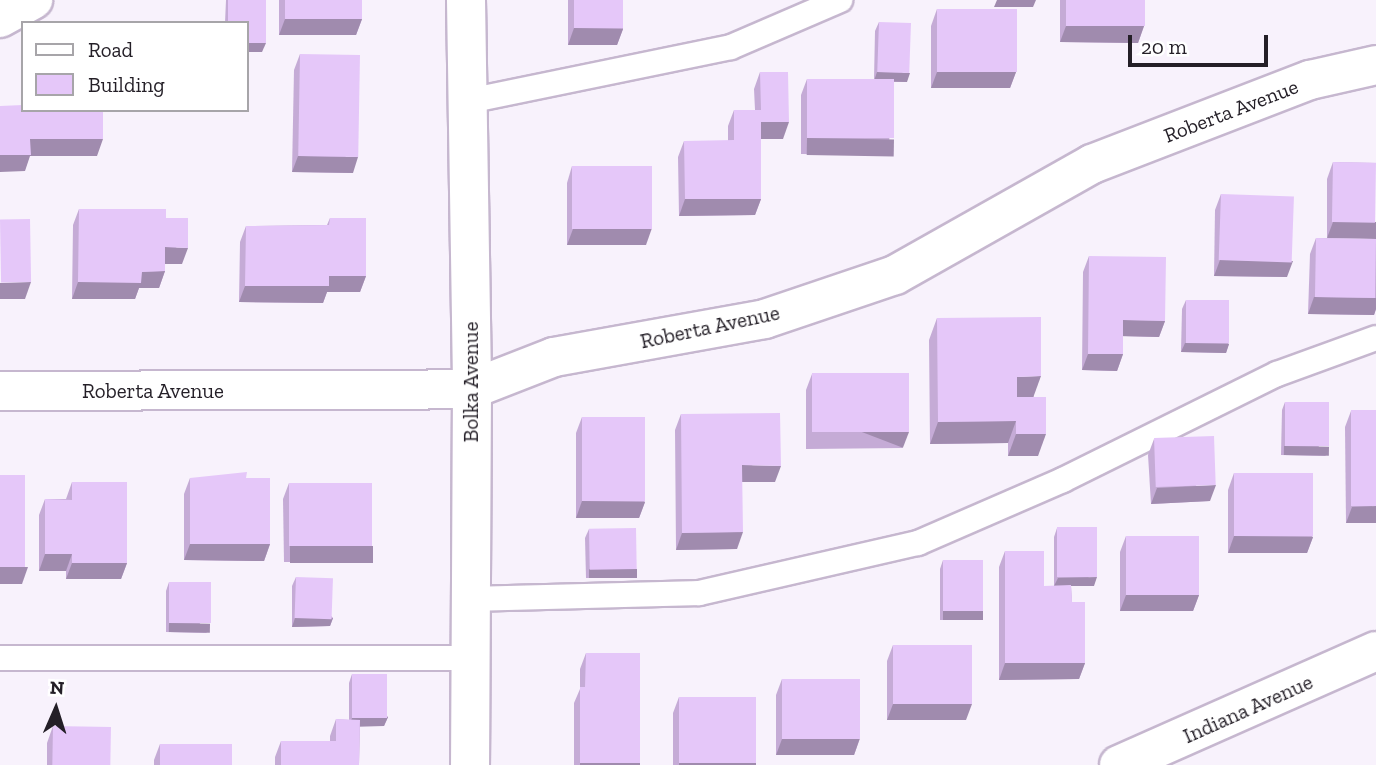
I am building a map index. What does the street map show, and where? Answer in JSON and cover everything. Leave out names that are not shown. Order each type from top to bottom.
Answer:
[{"type":"street","points":[[0,18],[33,0]]},
{"type":"street","name":"Bolka Avenue","points":[[466,0],[472,389],[470,765]]},
{"type":"street","name":"Roberta Avenue","points":[[0,391],[472,389],[554,357],[765,319],[895,275],[1092,164],[1310,80],[1376,65]]},
{"type":"street","name":"Indiana Avenue","points":[[1119,765],[1158,758],[1376,651]]},
{"type":"lane","points":[[468,101],[731,47],[840,0]]},
{"type":"lane","points":[[471,599],[699,593],[918,544],[1063,480],[1277,374],[1376,338]]},
{"type":"lane","points":[[0,658],[471,658]]},
{"type":"building","points":[[228,0],[266,0],[266,43],[248,43],[248,21],[228,21]]},
{"type":"building","points":[[285,0],[362,0],[362,19],[285,19]]},
{"type":"building","points":[[574,0],[623,0],[623,28],[574,28]]},
{"type":"building","points":[[1066,0],[1145,0],[1145,26],[1066,26]]},
{"type":"building","points":[[937,9],[1017,9],[1017,72],[937,72]]},
{"type":"building","points":[[879,22],[911,23],[909,73],[877,72]]},
{"type":"building","points":[[300,54],[360,55],[358,157],[298,156]]},
{"type":"building","points":[[760,72],[788,72],[789,122],[761,122],[761,199],[685,199],[684,141],[734,140],[734,110],[761,110]]},
{"type":"building","points":[[807,79],[894,79],[894,138],[807,138]]},
{"type":"building","points":[[21,105],[21,112],[103,112],[103,139],[30,139],[31,155],[0,155],[0,106]]},
{"type":"building","points":[[1333,162],[1376,163],[1375,223],[1332,222]]},
{"type":"building","points":[[572,166],[652,166],[652,229],[572,229]]},
{"type":"building","points":[[1221,194],[1294,197],[1292,263],[1219,260]]},
{"type":"building","points":[[79,209],[166,209],[166,218],[188,218],[188,248],[165,247],[165,271],[142,272],[141,283],[78,282]]},
{"type":"building","points":[[330,218],[366,218],[366,276],[329,276],[329,286],[245,286],[246,226],[329,225]]},
{"type":"building","points":[[30,219],[31,282],[1,283],[0,220]]},
{"type":"building","points":[[1316,238],[1376,239],[1375,298],[1315,297]]},
{"type":"building","points":[[1089,256],[1166,257],[1165,321],[1123,320],[1123,354],[1088,354]]},
{"type":"building","points":[[1186,300],[1229,300],[1229,343],[1186,343]]},
{"type":"building","points":[[1041,317],[1041,376],[1017,377],[1017,397],[1046,397],[1046,434],[1016,434],[1016,421],[938,422],[937,318]]},
{"type":"building","points":[[812,373],[909,373],[909,432],[812,432]]},
{"type":"building","points":[[1285,402],[1329,402],[1329,446],[1285,446]]},
{"type":"building","points":[[1351,410],[1376,410],[1376,506],[1351,506]]},
{"type":"building","points":[[780,413],[781,466],[742,465],[743,532],[682,533],[681,414]]},
{"type":"building","points":[[582,417],[645,417],[645,501],[582,501]]},
{"type":"building","points":[[1214,436],[1216,485],[1156,487],[1154,438]]},
{"type":"building","points":[[247,472],[246,478],[270,478],[270,544],[190,544],[190,478]]},
{"type":"building","points":[[1234,473],[1313,473],[1313,536],[1234,536]]},
{"type":"building","points":[[0,475],[25,475],[25,567],[0,567]]},
{"type":"building","points":[[72,482],[127,482],[127,563],[72,563],[72,554],[45,554],[45,499],[72,500]]},
{"type":"building","points":[[289,483],[372,483],[372,546],[289,546]]},
{"type":"building","points":[[1057,527],[1097,527],[1097,577],[1057,577]]},
{"type":"building","points":[[636,528],[637,569],[590,570],[589,529]]},
{"type":"building","points":[[1126,536],[1199,536],[1199,595],[1126,595]]},
{"type":"building","points":[[1005,551],[1044,551],[1044,586],[1071,585],[1072,602],[1085,602],[1085,663],[1005,663]]},
{"type":"building","points":[[943,560],[983,560],[983,611],[943,611]]},
{"type":"building","points":[[296,577],[333,578],[332,619],[295,618]]},
{"type":"building","points":[[169,582],[211,582],[211,623],[169,623]]},
{"type":"building","points":[[893,645],[972,645],[972,704],[893,704]]},
{"type":"building","points":[[586,653],[640,653],[640,763],[580,763],[580,687],[585,687]]},
{"type":"building","points":[[352,674],[387,674],[387,718],[352,718]]},
{"type":"building","points":[[782,679],[860,679],[860,739],[782,739]]},
{"type":"building","points":[[679,697],[756,697],[756,763],[679,763]]},
{"type":"building","points":[[336,719],[360,720],[359,765],[281,765],[281,741],[336,741]]},
{"type":"building","points":[[53,726],[111,727],[110,765],[52,765]]},
{"type":"building","points":[[160,744],[232,744],[232,765],[160,765]]}]
